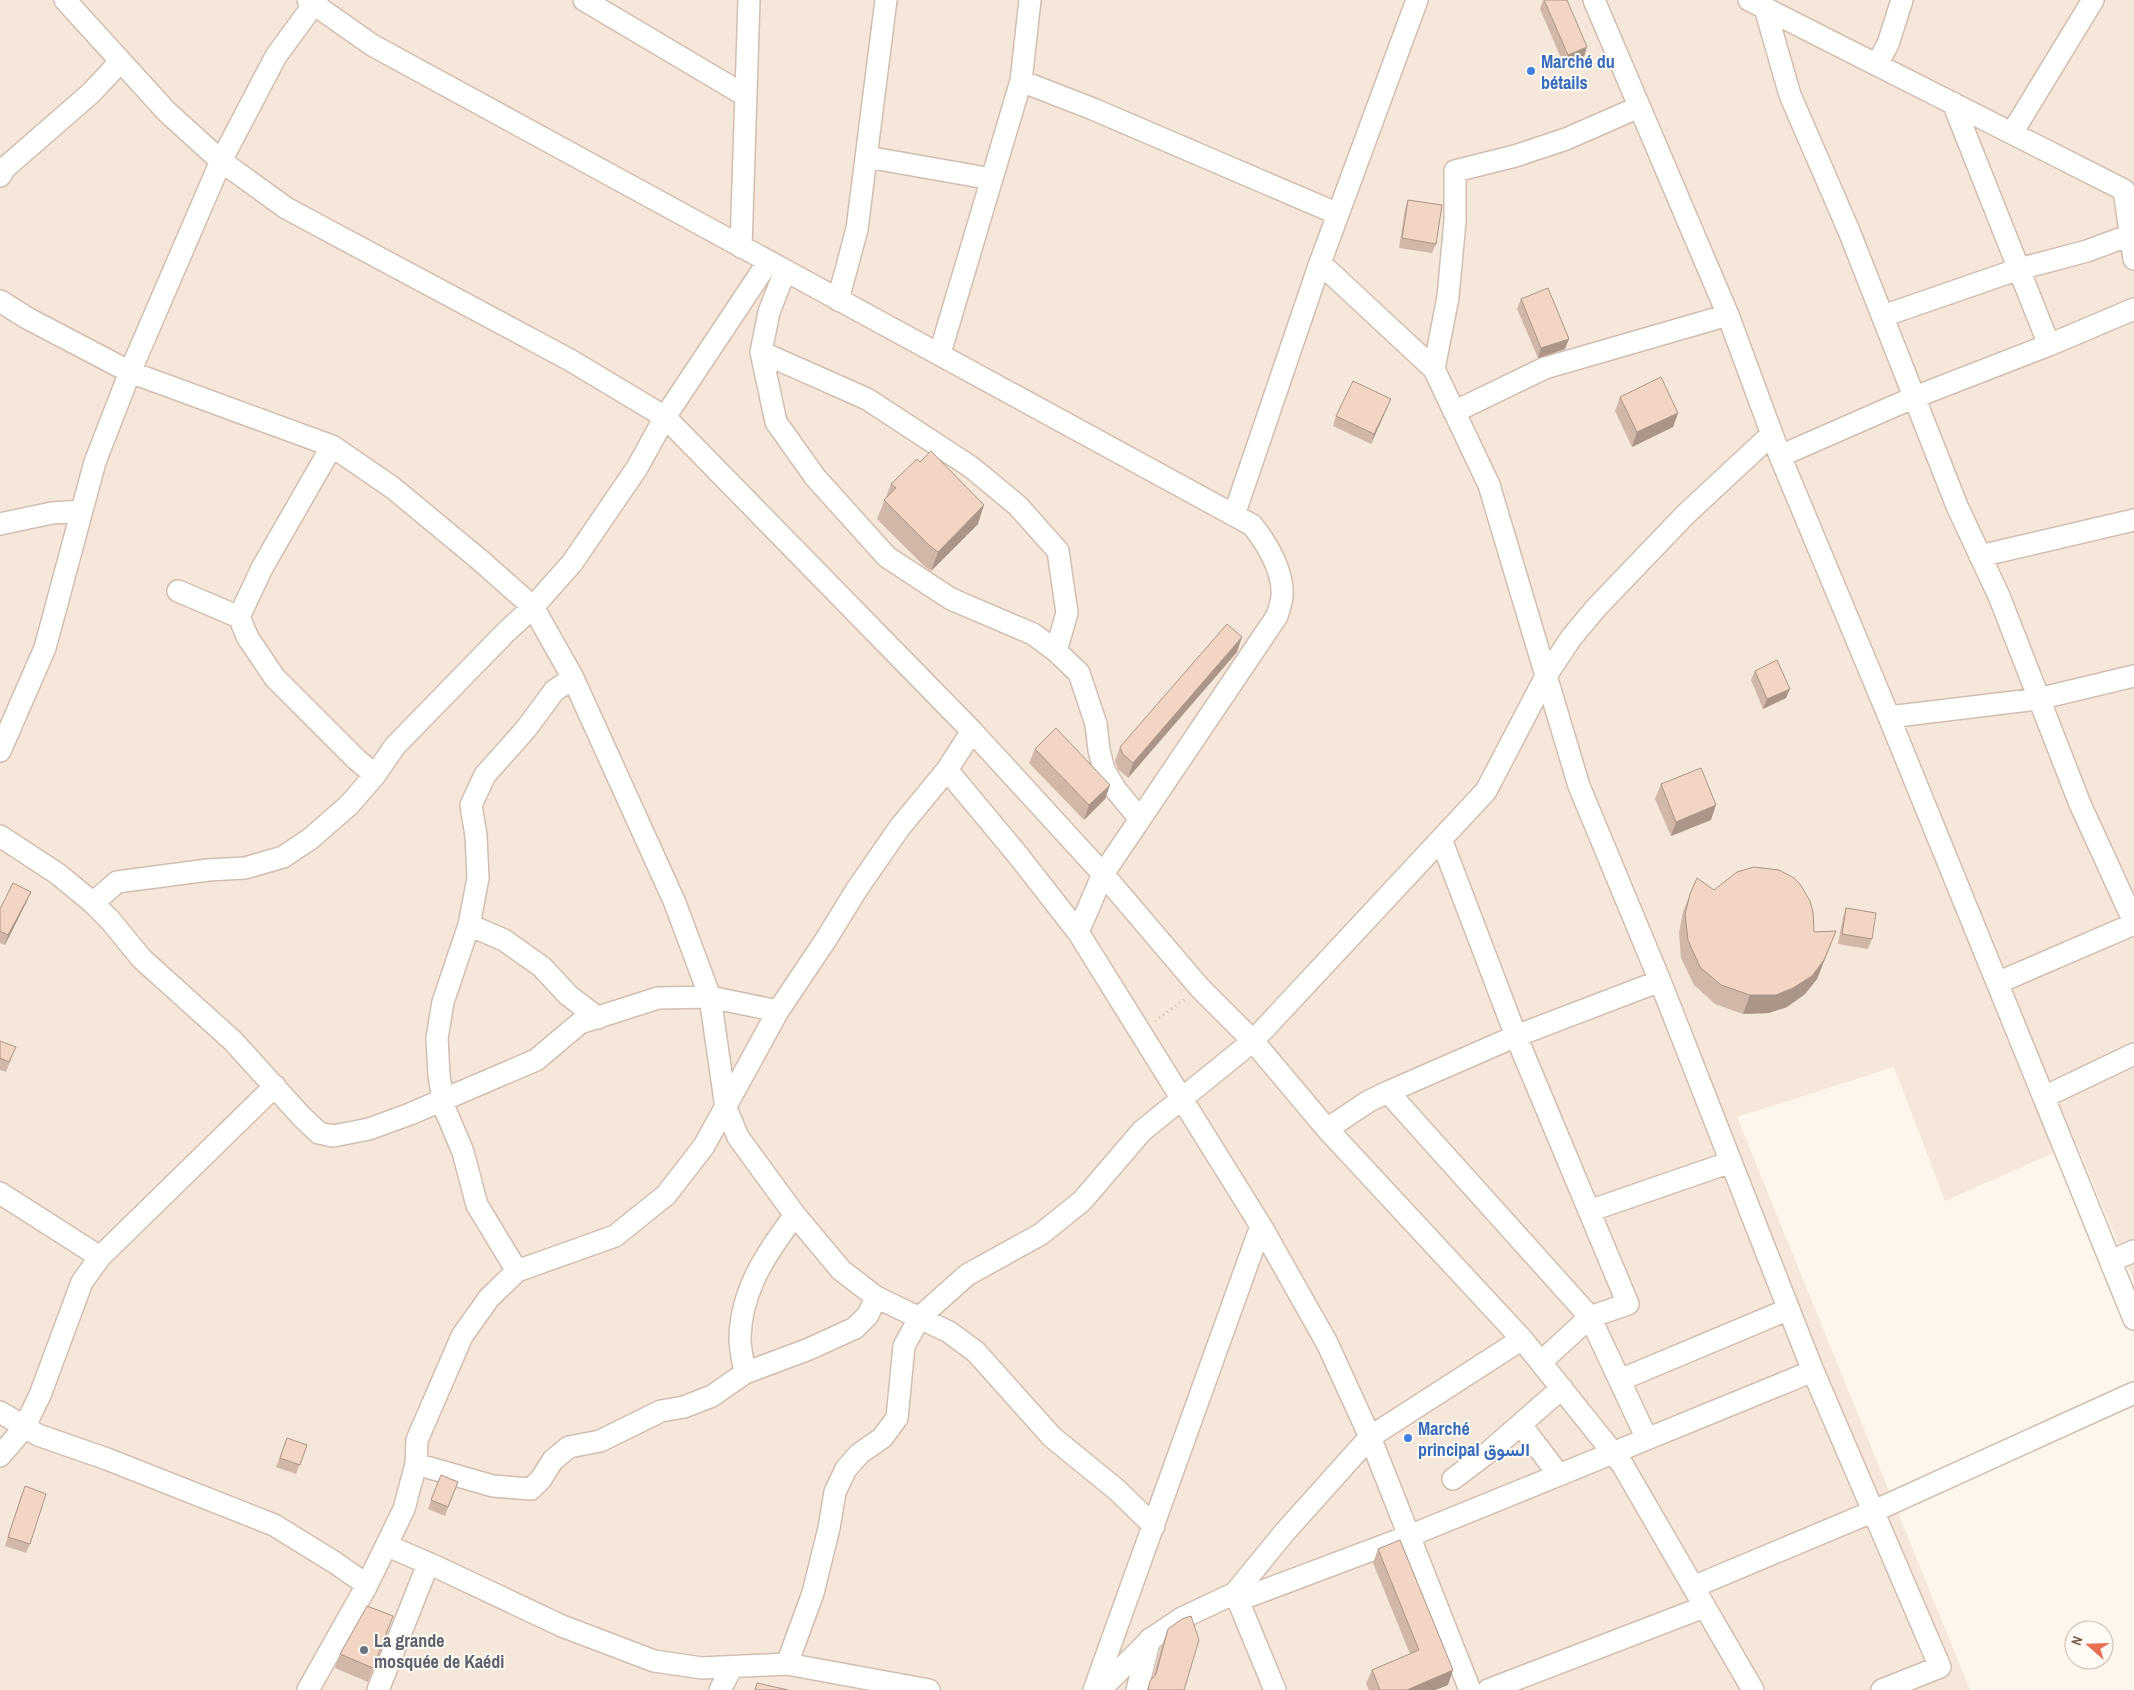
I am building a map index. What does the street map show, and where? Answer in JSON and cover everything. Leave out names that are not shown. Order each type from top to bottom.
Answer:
[{"type":"street","points":[[65,0],[167,112],[221,161],[286,208],[570,360],[665,417],[972,731],[1103,874],[1200,988],[1253,1040],[1327,1129],[1522,1339],[1622,1464],[1753,1690]]},
{"type":"street","points":[[584,0],[746,96]]},
{"type":"street","points":[[741,247],[749,0]]},
{"type":"street","points":[[838,300],[857,229],[886,0]]},
{"type":"street","points":[[940,353],[1021,82],[1030,0]]},
{"type":"street","points":[[1234,515],[1320,263],[1417,0]]},
{"type":"street","points":[[1594,0],[1728,315],[1780,456],[1890,717],[2134,1319]]},
{"type":"street","points":[[1877,64],[1888,44],[1902,0]]},
{"type":"street","points":[[2012,133],[2093,0]]},
{"type":"street","points":[[0,751],[45,648],[95,462],[130,372],[221,161],[276,56],[314,2],[372,45],[1234,515],[1252,525],[1262,537],[1278,573],[1282,596],[1277,616],[1103,874],[1078,932]]},
{"type":"street","points":[[1757,4],[2124,190],[2134,259]]},
{"type":"street","points":[[1757,4],[1790,95],[1883,316],[1957,506],[1999,596],[2080,804],[2134,923],[1997,983]]},
{"type":"street","points":[[0,176],[6,167],[91,93],[120,62]]},
{"type":"street","points":[[1021,82],[1093,109],[1338,214]]},
{"type":"street","points":[[1953,102],[2049,345]]},
{"type":"street","points":[[1434,370],[1448,297],[1455,221],[1455,171],[1515,156],[1566,138],[1639,107]]},
{"type":"street","points":[[867,156],[992,179]]},
{"type":"street","points":[[1883,316],[2019,270],[2087,251],[2130,235]]},
{"type":"street","points":[[1320,263],[1434,370],[1489,485],[1579,786],[1660,981],[1813,1371],[1940,1667],[1882,1690]]},
{"type":"street","points":[[93,902],[117,882],[199,871],[245,868],[283,857],[310,839],[349,805],[376,775],[395,746],[533,607],[572,563],[636,468],[665,417],[777,266]]},
{"type":"street","points":[[777,266],[761,352],[776,422],[815,477],[887,557],[951,599],[1033,634],[1056,651],[1079,673],[1096,724],[1104,770],[1116,790],[1140,819]]},
{"type":"street","points":[[0,301],[27,318],[130,372],[332,446],[393,488],[533,607],[573,678],[675,903],[710,998],[726,1108],[738,1137],[795,1215],[841,1270],[876,1297],[949,1332],[976,1352],[1052,1437],[1117,1490],[1154,1526]]},
{"type":"street","points":[[1780,456],[1915,397],[2049,345],[2134,309]]},
{"type":"street","points":[[1454,412],[1545,368],[1728,315]]},
{"type":"street","points":[[761,352],[867,399],[971,467],[1018,506],[1058,551],[1067,613],[1056,651]]},
{"type":"street","points":[[787,1664],[813,1593],[829,1528],[835,1492],[846,1469],[859,1454],[882,1438],[897,1418],[904,1346],[920,1317],[967,1275],[1041,1234],[1082,1201],[1142,1132],[1253,1040],[1486,790],[1546,676],[1571,638],[1596,608],[1685,515],[1772,434]]},
{"type":"street","points":[[238,617],[262,568],[332,446]]},
{"type":"street","points":[[0,524],[52,513],[81,511]]},
{"type":"street","points":[[1980,556],[2134,520]]},
{"type":"street","points":[[178,591],[238,617],[248,638],[275,678],[356,759],[376,775]]},
{"type":"street","points":[[1890,717],[2038,698],[2134,676]]},
{"type":"street","points":[[517,1271],[476,1205],[463,1152],[442,1099],[437,1038],[442,1002],[470,925],[478,878],[476,836],[471,805],[485,775],[526,729],[554,691],[573,678]]},
{"type":"street","points":[[308,1690],[388,1546],[404,1509],[416,1464],[417,1440],[462,1336],[489,1298],[517,1271],[615,1236],[666,1195],[704,1146],[778,1012],[825,941],[856,889],[900,826],[947,770],[972,731]]},
{"type":"street","points":[[947,770],[1017,854],[1078,932],[1261,1226],[1327,1343],[1370,1437],[1470,1690]]},
{"type":"street","points":[[0,836],[58,874],[93,902],[142,959],[233,1041],[319,1133],[333,1136],[369,1129],[410,1114],[536,1060],[580,1023],[658,998],[710,998],[778,1012]]},
{"type":"street","points":[[1441,839],[1516,1036],[1628,1304],[1590,1317],[1541,1362]]},
{"type":"street","points":[[470,925],[504,940],[542,967],[568,995],[598,1018]]},
{"type":"street","points":[[1327,1129],[1369,1101],[1388,1092],[1516,1036],[1660,981]]},
{"type":"street","points":[[2044,1097],[2134,1054]]},
{"type":"street","points":[[0,1456],[24,1428],[40,1395],[82,1282],[100,1256],[275,1086]]},
{"type":"street","points":[[1388,1092],[1590,1317],[1647,1439]]},
{"type":"street","points":[[1589,1211],[1731,1162]]},
{"type":"street","points":[[0,1193],[100,1256]]},
{"type":"street","points":[[745,1373],[740,1340],[742,1316],[754,1278],[767,1252],[795,1215]]},
{"type":"street","points":[[1094,1690],[1261,1226]]},
{"type":"street","points":[[2111,1261],[2134,1251]]},
{"type":"street","points":[[416,1464],[493,1486],[530,1489],[541,1479],[553,1460],[569,1447],[600,1441],[661,1411],[684,1407],[712,1396],[745,1373],[809,1349],[855,1328],[868,1315],[876,1297]]},
{"type":"street","points":[[1620,1380],[1789,1309]]},
{"type":"street","points":[[1237,1596],[1284,1533],[1370,1437],[1522,1339]]},
{"type":"street","points":[[1100,1690],[1151,1639],[1182,1618],[1237,1596],[1409,1536],[1813,1371]]},
{"type":"street","points":[[1453,1479],[1478,1461],[1562,1388]]},
{"type":"street","points":[[1693,1587],[1874,1511],[2134,1393]]},
{"type":"street","points":[[0,1412],[38,1435],[107,1459],[274,1525],[367,1585]]},
{"type":"street","points":[[1521,1425],[1559,1475]]},
{"type":"street","points":[[388,1546],[562,1626],[654,1661],[702,1668],[787,1664],[929,1690]]},
{"type":"street","points":[[378,1690],[428,1564]]},
{"type":"street","points":[[1237,1596],[1275,1690]]},
{"type":"street","points":[[1488,1690],[1704,1607]]},
{"type":"street","points":[[1137,1690],[1151,1639]]},
{"type":"street","points":[[720,1690],[732,1667]]},
{"type":"path","points":[[1140,1032],[1200,988]]},
{"type":"shaded area","points":[[0,0],[2134,0],[2134,1281],[2076,1143],[1945,1201],[1894,1067],[1737,1117],[1970,1690],[0,1690]]},
{"type":"building","points":[[1544,0],[1567,0],[1587,47],[1568,55]]},
{"type":"building","points":[[1408,200],[1442,205],[1436,244],[1402,238]]},
{"type":"building","points":[[1548,288],[1569,339],[1541,348],[1521,299]]},
{"type":"building","points":[[1661,377],[1678,413],[1637,432],[1620,397]]},
{"type":"building","points":[[1353,381],[1391,399],[1374,434],[1336,416]]},
{"type":"building","points":[[931,451],[984,505],[938,552],[884,500],[896,488],[891,484],[917,459],[920,462]]},
{"type":"building","points":[[1227,624],[1242,637],[1133,763],[1123,754],[1120,747]]},
{"type":"building","points":[[1777,660],[1790,689],[1767,699],[1755,671]]},
{"type":"building","points":[[1056,728],[1110,785],[1089,805],[1035,749]]},
{"type":"building","points":[[1701,768],[1716,805],[1676,822],[1661,784]]},
{"type":"building","points":[[1754,867],[1779,870],[1794,878],[1810,901],[1813,912],[1814,932],[1836,931],[1824,960],[1812,976],[1793,988],[1776,995],[1750,995],[1721,985],[1700,967],[1688,940],[1685,914],[1690,894],[1697,878],[1714,890],[1737,872]]},
{"type":"building","points":[[13,883],[31,892],[8,935],[0,931],[0,909]]},
{"type":"building","points":[[1846,908],[1876,913],[1872,939],[1842,934]]},
{"type":"building","points":[[0,1041],[16,1047],[9,1062],[0,1058]]},
{"type":"building","points":[[287,1438],[307,1445],[300,1465],[280,1458]]},
{"type":"building","points":[[441,1475],[458,1482],[448,1507],[431,1500]]},
{"type":"building","points":[[25,1486],[46,1494],[30,1544],[8,1537]]},
{"type":"building","points":[[1400,1540],[1453,1670],[1407,1690],[1380,1690],[1372,1670],[1419,1650],[1378,1549]]},
{"type":"building","points":[[367,1606],[393,1616],[373,1668],[340,1654]]},
{"type":"building","points":[[1191,1616],[1199,1640],[1184,1690],[1148,1690],[1150,1681],[1156,1674],[1168,1629],[1182,1619]]},
{"type":"building","points":[[757,1683],[788,1690],[755,1690]]},
{"type":"place","name":"Marché du bétails","points":[[1531,71]]},
{"type":"place","name":"Marché principal السوق","points":[[1408,1438]]},
{"type":"place","name":"La grande mosquée de Kaédi","points":[[364,1650]]}]
